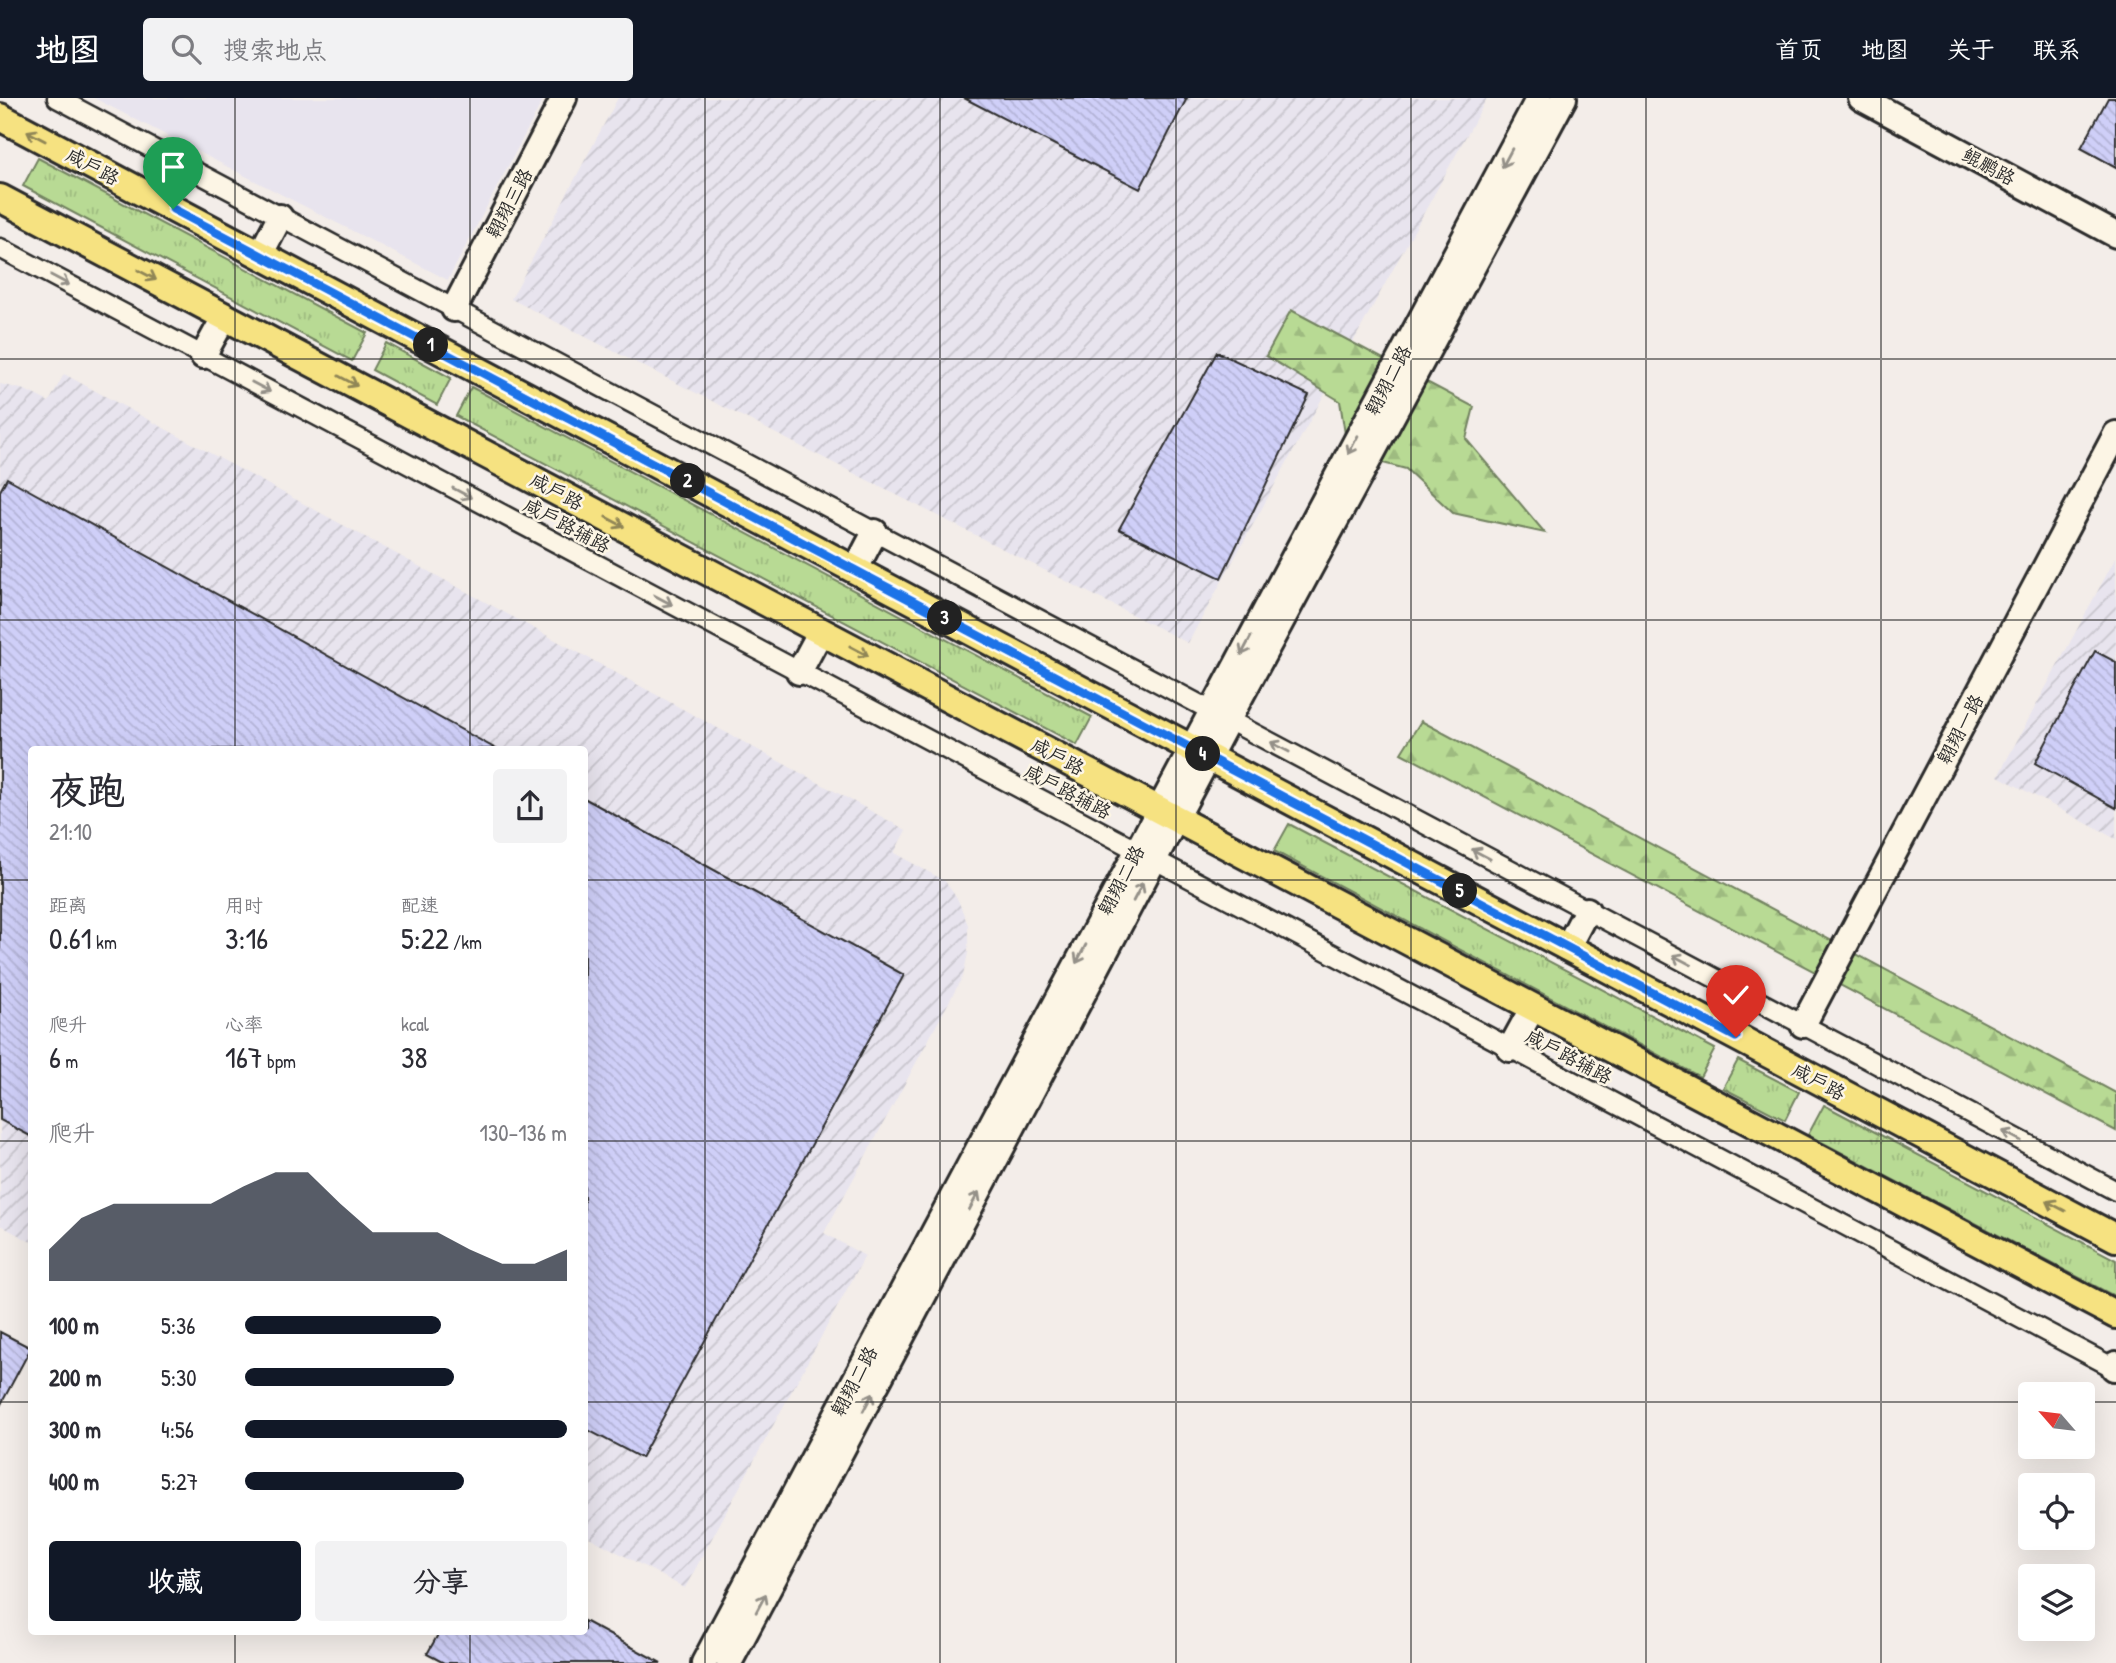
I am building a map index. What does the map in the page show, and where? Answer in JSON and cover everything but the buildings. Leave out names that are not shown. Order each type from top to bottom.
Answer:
[{"type":"main road","name":"咸户路","points":[[0,117],[2116,1238]]},
{"type":"main road","name":"咸户路","points":[[0,198],[2116,1315]]},
{"type":"street","points":[[57,98],[2116,1191]]},
{"type":"street","name":"翱翔三路","points":[[454,309],[564,98]]},
{"type":"street","name":"翱翔二路","points":[[729,1663],[1539,98]]},
{"type":"street","name":"翱翔二路","points":[[1220,715],[1564,98]]},
{"type":"street","name":"鲲鹏路","points":[[1861,98],[2116,234]]},
{"type":"street","points":[[260,255],[280,216]]},
{"type":"street","name":"咸户路辅路","points":[[0,248],[2115,1367]]},
{"type":"street","points":[[203,356],[225,316]]},
{"type":"street","name":"翱翔一路","points":[[1803,1025],[2116,434]]},
{"type":"street","points":[[855,570],[875,532]]},
{"type":"street","points":[[799,672],[821,631]]},
{"type":"street","name":"翱翔二路","points":[[704,1663],[1146,856]]},
{"type":"street","points":[[1567,948],[1587,910]]},
{"type":"street","points":[[1510,1049],[1533,1007]]},
{"type":"shaded area","points":[[94,98],[544,98],[448,280]]},
{"type":"shaded area","points":[[618,98],[1487,98],[1188,643],[511,299]]},
{"type":"shaded area","points":[[64,374],[906,830],[894,853],[945,881],[958,900],[968,925],[968,953],[963,976],[824,1233],[865,1256],[685,1588],[588,1537],[588,746],[28,746],[28,1240],[0,1225],[0,384],[25,390],[49,402]]},
{"type":"shaded area","points":[[2116,557],[2116,839],[1998,776]]},
{"type":"green space","points":[[38,158],[367,333],[352,361],[23,186]]},
{"type":"green space","points":[[1291,310],[1474,407],[1466,439],[1545,533],[1453,513],[1406,469],[1348,454],[1340,401],[1266,356]]},
{"type":"green space","points":[[386,343],[451,378],[437,405],[372,370]]},
{"type":"green space","points":[[471,387],[1092,717],[1077,745],[456,416]]},
{"type":"green space","points":[[1421,721],[2116,1093],[2116,1131],[1401,753]]},
{"type":"green space","points":[[1289,824],[1715,1049],[1700,1077],[1274,851]]},
{"type":"green space","points":[[1738,1060],[1799,1092],[1785,1120],[1723,1088]]},
{"type":"green space","points":[[1824,1105],[2116,1260],[2116,1297],[1808,1135]]},
{"type":"route","points":[[173,209],[1736,1037]]}]
